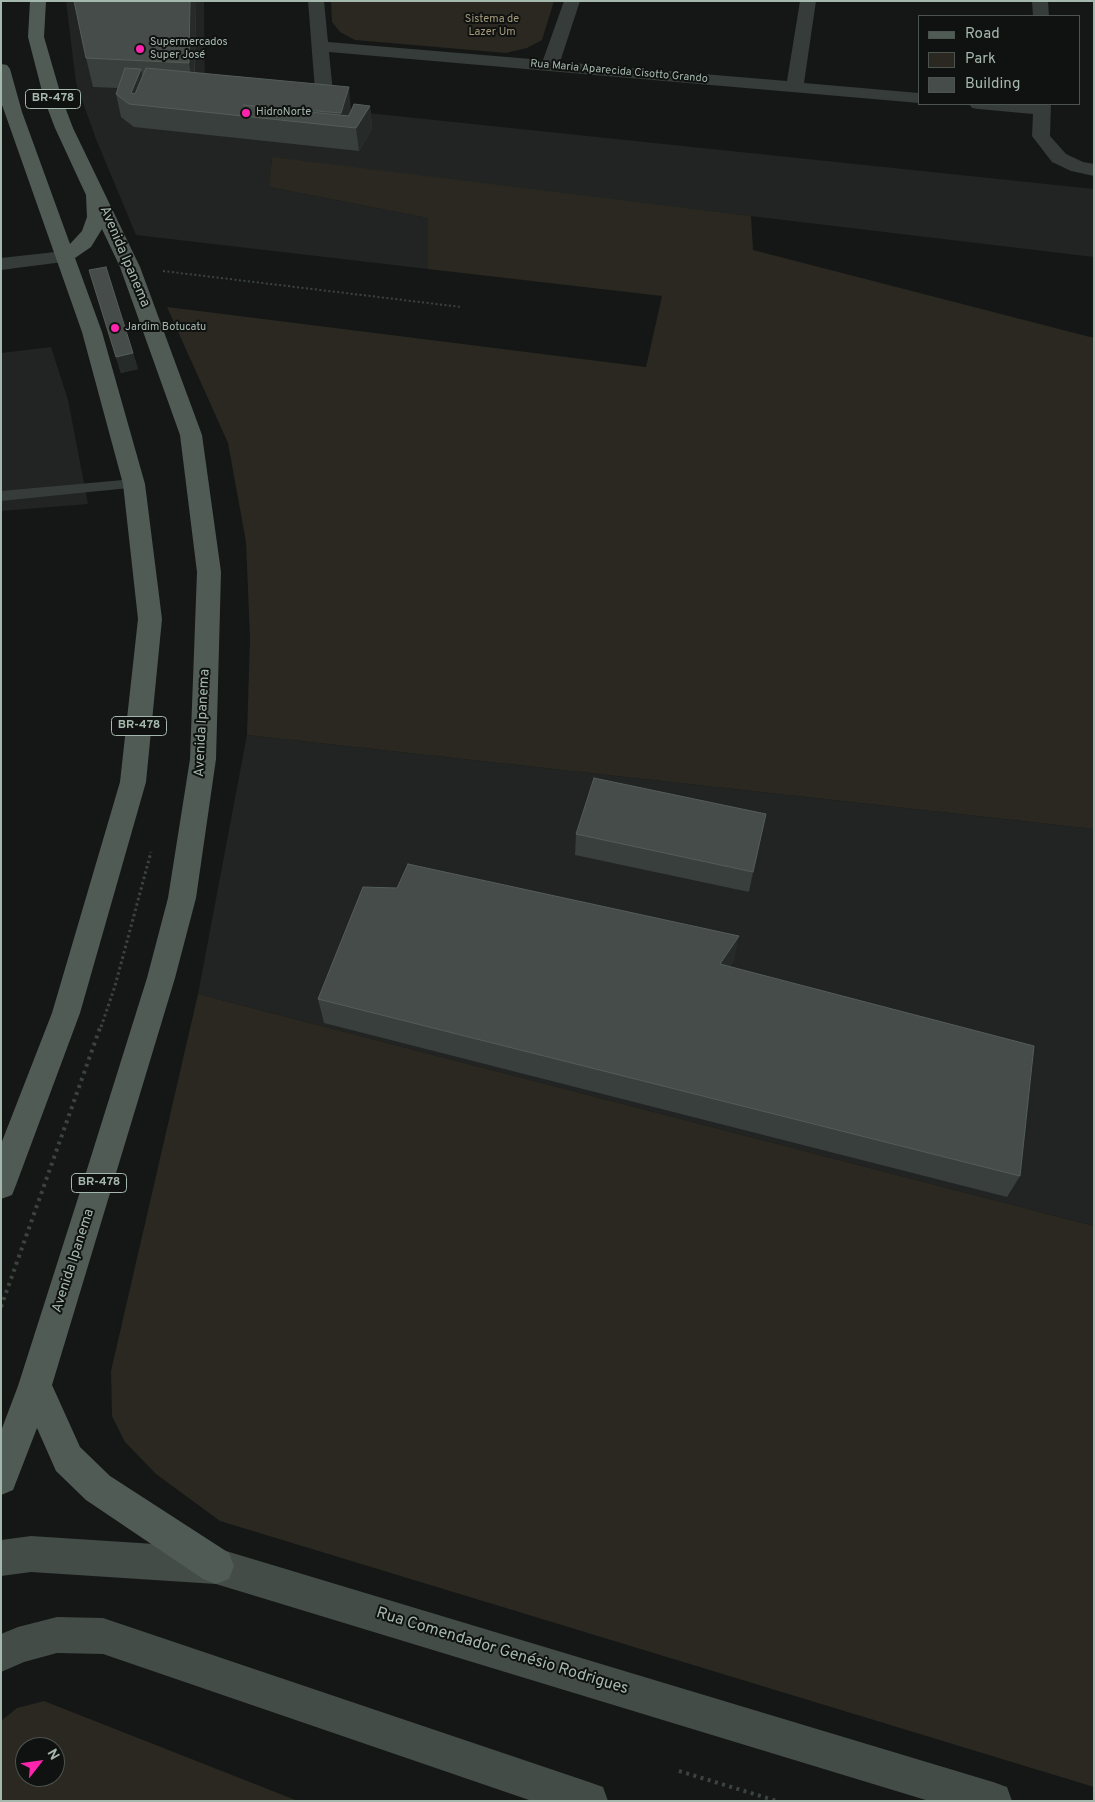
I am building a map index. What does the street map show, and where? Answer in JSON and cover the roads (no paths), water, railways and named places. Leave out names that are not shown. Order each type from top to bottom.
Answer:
[{"type":"main road","name":"Avenida Ipanema","points":[[1,1478],[35,1386],[161,978],[182,898],[203,758],[210,572],[191,434],[130,267],[64,128],[53,99],[36,37],[34,5]]},
{"type":"main road","name":"BR-478","points":[[1,69],[13,112],[92,332],[134,484],[150,619],[133,782],[66,1012],[1,1185]]},
{"type":"main road","points":[[64,257],[84,243],[92,231],[97,217],[94,189]]},
{"type":"main road","points":[[35,1386],[68,1459],[98,1488],[216,1566]]},
{"type":"main road","name":"Rua Comendador Genésio Rodrigues","points":[[1,1558],[31,1554],[216,1566],[993,1801]]},
{"type":"main road","points":[[1,1654],[18,1645],[57,1635],[103,1636],[589,1801]]},
{"type":"street","points":[[316,1],[325,103]]},
{"type":"street","points":[[550,66],[572,1]]},
{"type":"street","points":[[795,87],[808,1]]},
{"type":"street","points":[[1040,1],[1041,15]]},
{"type":"street","name":"Rua Maria Aparecida Cisotto Grando","points":[[320,46],[918,98]]},
{"type":"street","points":[[999,105],[1042,107],[1041,136],[1059,158],[1078,167],[1094,170]]},
{"type":"street","points":[[1,264],[64,257]]},
{"type":"lane","points":[[1,496],[134,484]]},
{"type":"place","name":"Supermercados Super José","points":[[140,49]]},
{"type":"place","name":"HidroNorte","points":[[246,113]]},
{"type":"place","name":"Jardim Botucatu","points":[[115,328]]},
{"type":"park label","name":"Sistema de Lazer Um","points":[[492,26]]}]
